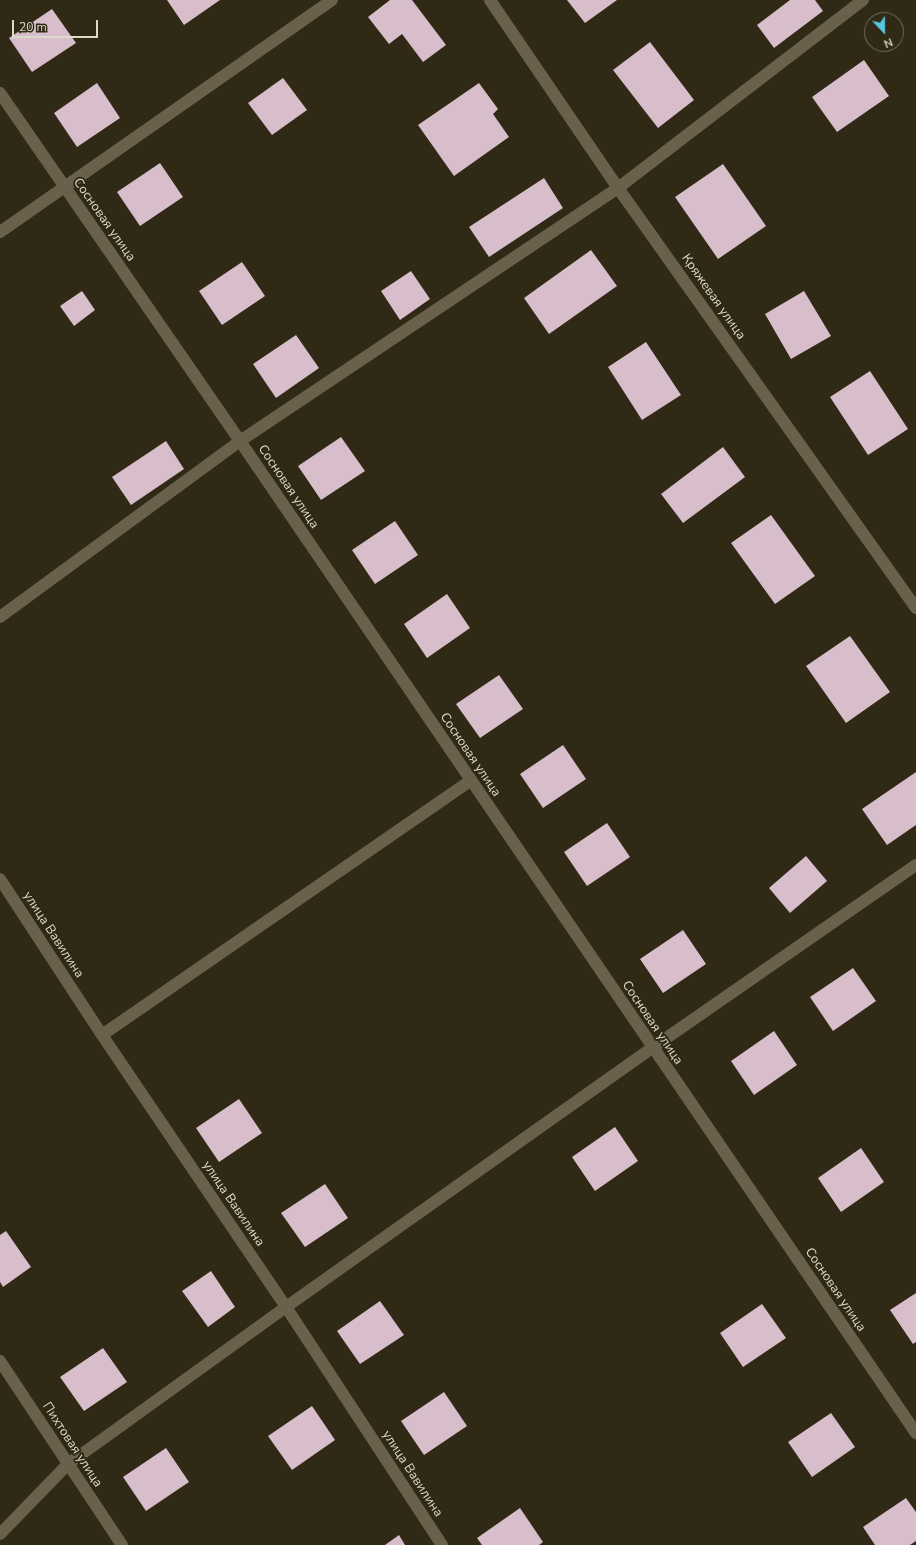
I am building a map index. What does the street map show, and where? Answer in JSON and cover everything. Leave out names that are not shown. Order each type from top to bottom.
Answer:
[{"type":"street","points":[[0,232],[332,0]]},
{"type":"street","name":"Кряжевая улица","points":[[490,0],[618,188],[916,608]]},
{"type":"street","points":[[0,617],[240,441],[618,188],[863,0]]},
{"type":"street","name":"Сосновая улица","points":[[0,93],[240,441],[470,781],[916,1433]]},
{"type":"street","points":[[102,1034],[470,781]]},
{"type":"street","points":[[0,1534],[68,1464],[286,1307],[652,1048],[916,864]]},
{"type":"street","name":"улица Вавилина","points":[[0,879],[102,1034],[286,1307],[442,1545]]},
{"type":"street","name":"Пихтовая улица","points":[[0,1361],[122,1545]]},
{"type":"building","points":[[167,0],[220,0],[184,25]]},
{"type":"building","points":[[390,0],[412,0],[446,45],[423,62],[402,34],[389,44],[368,17]]},
{"type":"building","points":[[567,0],[617,0],[585,23]]},
{"type":"building","points":[[790,0],[815,0],[823,11],[774,48],[757,25]]},
{"type":"building","points":[[52,9],[76,43],[32,72],[9,38]]},
{"type":"building","points":[[650,42],[694,100],[658,128],[613,70]]},
{"type":"building","points":[[864,60],[889,96],[837,132],[812,97]]},
{"type":"building","points":[[283,78],[307,110],[272,135],[248,103]]},
{"type":"building","points":[[97,83],[120,118],[77,147],[54,113]]},
{"type":"building","points":[[479,83],[498,109],[493,114],[509,137],[454,176],[418,125]]},
{"type":"building","points":[[160,163],[183,197],[140,226],[117,192]]},
{"type":"building","points":[[723,164],[766,226],[718,259],[675,197]]},
{"type":"building","points":[[544,178],[563,208],[489,257],[469,227]]},
{"type":"building","points":[[591,250],[617,286],[549,334],[524,298]]},
{"type":"building","points":[[242,262],[265,296],[222,325],[199,291]]},
{"type":"building","points":[[411,271],[430,299],[400,320],[381,291]]},
{"type":"building","points":[[82,291],[95,310],[74,326],[60,306]]},
{"type":"building","points":[[804,291],[831,336],[791,359],[765,314]]},
{"type":"building","points":[[296,335],[319,368],[276,398],[253,364]]},
{"type":"building","points":[[646,342],[681,395],[642,420],[608,367]]},
{"type":"building","points":[[870,371],[908,429],[868,455],[830,397]]},
{"type":"building","points":[[341,437],[365,471],[321,500],[298,466]]},
{"type":"building","points":[[166,441],[184,469],[131,505],[112,477]]},
{"type":"building","points":[[723,447],[745,477],[683,523],[661,494]]},
{"type":"building","points":[[771,515],[815,576],[775,604],[731,543]]},
{"type":"building","points":[[395,521],[418,555],[375,584],[352,550]]},
{"type":"building","points":[[447,594],[470,628],[427,658],[404,624]]},
{"type":"building","points":[[850,636],[890,692],[846,723],[806,666]]},
{"type":"building","points":[[499,675],[523,709],[480,738],[456,704]]},
{"type":"building","points":[[563,745],[586,779],[543,808],[520,774]]},
{"type":"building","points":[[916,772],[916,825],[887,845],[862,809]]},
{"type":"building","points":[[607,823],[630,857],[587,886],[564,852]]},
{"type":"building","points":[[806,856],[827,881],[790,913],[769,888]]},
{"type":"building","points":[[683,930],[706,964],[663,993],[640,959]]},
{"type":"building","points":[[853,968],[876,1001],[833,1031],[810,997]]},
{"type":"building","points":[[774,1031],[797,1065],[754,1095],[731,1061]]},
{"type":"building","points":[[239,1099],[262,1133],[219,1162],[196,1128]]},
{"type":"building","points":[[615,1127],[638,1161],[595,1191],[572,1157]]},
{"type":"building","points":[[861,1148],[884,1182],[841,1212],[818,1178]]},
{"type":"building","points":[[325,1184],[348,1218],[305,1247],[281,1213]]},
{"type":"building","points":[[6,1231],[31,1267],[3,1287],[0,1282],[0,1235]]},
{"type":"building","points":[[211,1271],[235,1307],[208,1327],[182,1291]]},
{"type":"building","points":[[916,1293],[916,1342],[913,1344],[890,1310]]},
{"type":"building","points":[[380,1301],[404,1335],[360,1364],[337,1331]]},
{"type":"building","points":[[762,1304],[786,1338],[743,1367],[720,1333]]},
{"type":"building","points":[[103,1348],[127,1382],[84,1411],[60,1377]]},
{"type":"building","points":[[444,1392],[467,1426],[424,1455],[401,1421]]},
{"type":"building","points":[[312,1406],[335,1440],[292,1470],[268,1436]]},
{"type":"building","points":[[831,1413],[855,1447],[812,1477],[788,1442]]},
{"type":"building","points":[[166,1448],[189,1482],[146,1511],[123,1477]]},
{"type":"building","points":[[906,1498],[916,1512],[916,1541],[910,1545],[875,1545],[863,1527]]},
{"type":"building","points":[[520,1508],[543,1542],[539,1545],[482,1545],[477,1538]]},
{"type":"building","points":[[399,1535],[405,1545],[385,1545]]}]
